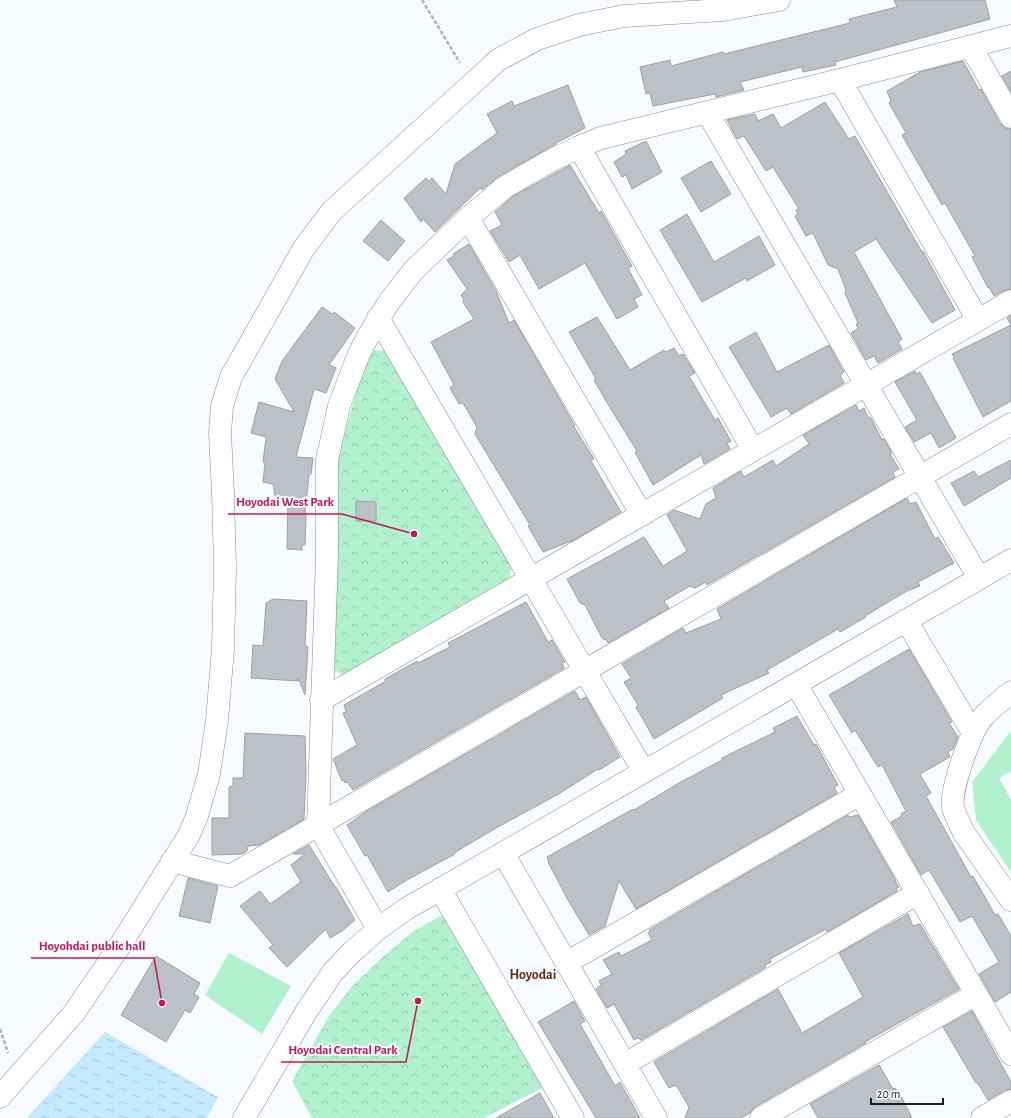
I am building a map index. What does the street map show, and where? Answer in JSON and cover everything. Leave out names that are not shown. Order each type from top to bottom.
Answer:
[{"type":"street","points":[[0,1097],[74,1013],[121,944],[189,835],[197,816],[209,774],[217,720],[223,649],[225,567],[220,433],[222,406],[231,377],[304,248],[332,211],[498,60],[537,39],[579,25],[624,16],[723,10],[779,0]]},
{"type":"street","points":[[378,929],[318,825],[327,555],[327,460],[339,406],[358,356],[378,318],[413,271],[468,218],[505,188],[552,160],[579,147],[601,138],[840,80],[1011,36]]},
{"type":"street","points":[[971,46],[1011,117]]},
{"type":"street","points":[[840,80],[978,320]]},
{"type":"street","points":[[707,112],[978,578]]},
{"type":"street","points":[[579,147],[754,450]]},
{"type":"street","points":[[468,218],[642,515]]},
{"type":"street","points":[[321,700],[1011,301]]},
{"type":"street","points":[[378,318],[644,772]]},
{"type":"street","points":[[172,861],[230,876],[1011,424]]},
{"type":"street","points":[[244,1118],[277,1059],[318,992],[333,972],[352,952],[378,929],[406,909],[440,888],[1011,560]]},
{"type":"street","points":[[906,620],[973,733]]},
{"type":"street","points":[[796,684],[1011,1054]]},
{"type":"street","points":[[1011,692],[982,717],[973,733],[954,785],[953,806],[964,833],[1011,900]]},
{"type":"street","points":[[566,963],[860,794]]},
{"type":"street","points":[[502,853],[656,1118]]},
{"type":"street","points":[[440,888],[572,1118]]},
{"type":"street","points":[[625,1064],[918,893]]},
{"type":"street","points":[[761,1118],[976,994]]},
{"type":"street","points":[[982,1118],[1011,1101]]},
{"type":"path","points":[[422,0],[473,83]]},
{"type":"green space","points":[[373,350],[385,351],[512,567],[509,580],[343,675],[332,669],[338,461],[360,380]]},
{"type":"green space","points":[[1011,731],[1011,771],[999,778],[1011,800],[1011,872],[976,820],[972,782]]},
{"type":"green space","points":[[444,914],[544,1087],[484,1118],[312,1118],[292,1081],[329,1016],[353,985],[386,954],[414,931]]},
{"type":"green space","points":[[229,953],[291,986],[262,1034],[205,995]]},
{"type":"water","points":[[105,1032],[218,1097],[207,1118],[27,1118]]},
{"type":"building","points":[[894,0],[985,0],[990,19],[835,62],[836,65],[803,72],[802,67],[740,82],[744,90],[716,97],[715,94],[653,106],[650,93],[646,94],[640,67],[670,60],[671,66],[723,52],[724,54],[850,23],[849,19],[897,7]]},
{"type":"building","points":[[963,61],[1000,123],[1005,128],[1011,129],[1011,289],[1005,290],[994,296],[989,287],[988,288],[972,257],[975,256],[945,203],[942,205],[902,135],[906,133],[889,103],[891,101],[887,91],[920,72]]},
{"type":"building","points":[[1011,71],[1011,92],[1002,76]]},
{"type":"building","points":[[568,85],[585,128],[499,176],[482,190],[480,188],[435,232],[423,219],[421,222],[404,198],[426,178],[429,181],[432,178],[446,194],[455,164],[497,133],[487,114],[512,101],[514,106]]},
{"type":"building","points":[[825,102],[849,139],[855,136],[922,252],[923,251],[955,310],[932,323],[876,239],[854,252],[902,339],[898,342],[902,349],[878,363],[874,356],[866,360],[851,333],[858,329],[856,324],[858,323],[845,293],[846,290],[838,269],[828,265],[813,233],[806,236],[795,216],[798,214],[796,210],[799,209],[773,167],[766,171],[744,136],[737,139],[727,120],[755,114],[758,121],[773,114],[781,128]]},
{"type":"building","points":[[646,141],[662,172],[632,189],[626,175],[622,177],[614,162],[626,154],[625,151]]},
{"type":"building","points":[[711,161],[731,194],[701,212],[681,178]]},
{"type":"building","points":[[570,165],[599,213],[601,211],[632,266],[628,268],[642,295],[634,299],[638,307],[617,319],[585,263],[539,289],[520,255],[509,262],[490,231],[502,225],[495,212],[512,197]]},
{"type":"building","points":[[687,214],[714,262],[759,236],[775,265],[747,281],[746,278],[702,302],[660,230]]},
{"type":"building","points":[[381,220],[405,241],[388,261],[363,241]]},
{"type":"building","points":[[469,244],[496,291],[509,323],[514,320],[575,426],[574,427],[594,459],[591,461],[621,512],[574,540],[543,552],[528,526],[530,525],[475,434],[477,427],[463,403],[459,404],[450,388],[454,385],[431,342],[474,319],[463,302],[464,300],[461,295],[467,289],[447,260],[454,256],[453,254]]},
{"type":"building","points":[[322,307],[332,314],[334,312],[355,328],[329,365],[336,368],[326,393],[314,389],[296,457],[313,458],[311,474],[309,475],[305,514],[305,545],[302,545],[302,550],[287,549],[288,499],[275,496],[273,484],[263,482],[265,463],[263,462],[266,437],[251,433],[259,402],[294,412],[275,379],[282,361]]},
{"type":"building","points":[[1011,315],[1011,325],[1007,318]]},
{"type":"building","points":[[597,317],[630,370],[664,350],[666,352],[674,348],[679,356],[683,354],[695,373],[689,376],[715,420],[718,418],[731,441],[727,443],[730,449],[704,464],[701,455],[653,485],[635,452],[637,451],[594,380],[596,379],[569,332]]},
{"type":"building","points":[[1011,325],[1011,401],[983,417],[952,354]]},
{"type":"building","points":[[756,332],[777,372],[829,345],[844,372],[840,375],[844,383],[791,414],[787,408],[771,417],[729,347]]},
{"type":"building","points":[[915,371],[917,374],[920,372],[956,438],[939,448],[931,433],[914,442],[905,427],[917,420],[895,382]]},
{"type":"building","points":[[856,405],[859,411],[864,408],[882,440],[884,439],[892,453],[890,454],[899,469],[893,472],[895,477],[707,585],[706,582],[695,588],[690,586],[664,601],[669,608],[608,643],[606,639],[604,640],[602,638],[585,605],[580,603],[567,579],[644,537],[663,566],[687,551],[667,515],[674,510],[700,519],[706,504],[716,498],[713,488],[741,471],[744,477],[773,460],[776,466],[809,444],[803,435]]},
{"type":"building","points":[[1011,460],[1011,478],[964,506],[951,483],[974,471],[978,477]]},
{"type":"building","points":[[907,498],[910,504],[916,502],[935,539],[938,537],[954,563],[918,582],[920,586],[907,591],[840,632],[838,629],[767,670],[769,673],[721,695],[723,698],[654,739],[636,707],[638,705],[624,682],[631,678],[622,664],[683,628],[686,633],[721,619],[717,609]]},
{"type":"building","points":[[356,501],[376,502],[376,521],[356,521]]},
{"type":"building","points":[[273,599],[307,601],[305,646],[308,647],[305,695],[298,678],[298,681],[251,678],[253,645],[263,646],[266,603]]},
{"type":"building","points":[[526,602],[548,642],[552,640],[565,662],[562,663],[564,668],[353,790],[347,782],[345,783],[344,780],[342,781],[333,759],[357,745],[343,713],[346,712],[344,705],[417,661],[418,663],[450,647],[448,643]]},
{"type":"building","points":[[909,649],[952,722],[949,723],[958,737],[953,749],[948,752],[950,757],[920,774],[931,793],[926,796],[971,877],[973,876],[995,915],[998,914],[1011,936],[1011,992],[995,1002],[979,974],[999,962],[972,916],[960,922],[929,870],[921,875],[891,822],[902,816],[901,814],[906,811],[882,765],[878,767],[855,730],[852,733],[829,695]]},
{"type":"building","points":[[575,691],[580,700],[586,697],[620,757],[388,892],[367,855],[365,856],[347,825],[367,811]]},
{"type":"building","points":[[797,716],[814,745],[816,744],[838,785],[834,787],[837,793],[636,909],[619,881],[605,926],[589,935],[568,900],[548,862],[547,857],[633,809],[634,810],[679,783],[722,760],[722,758],[775,732],[773,728]]},
{"type":"building","points":[[245,733],[305,736],[306,774],[304,819],[259,845],[248,846],[247,851],[242,854],[212,855],[212,818],[229,818],[229,787],[233,786],[233,778],[243,778]]},
{"type":"building","points":[[848,815],[849,817],[858,815],[896,881],[899,887],[896,888],[897,891],[827,932],[826,929],[770,959],[771,962],[765,965],[766,967],[641,1040],[638,1038],[634,1040],[614,1004],[607,1008],[596,989],[601,985],[599,981],[612,974],[603,960],[619,952],[621,956],[652,940],[648,933],[650,932],[649,930]]},
{"type":"building","points":[[309,845],[355,920],[342,931],[330,938],[326,929],[287,967],[269,948],[273,945],[240,906],[260,891],[270,904],[301,882],[291,865],[305,854],[293,854]]},
{"type":"building","points":[[188,878],[218,886],[210,923],[179,916]]},
{"type":"building","points":[[908,914],[913,926],[920,924],[959,989],[755,1107],[750,1113],[741,1118],[685,1118],[689,1107],[676,1085],[669,1088],[654,1062],[778,989],[802,1033],[863,997],[839,953]]},
{"type":"building","points":[[156,956],[200,983],[194,994],[199,997],[190,1013],[185,1010],[166,1042],[121,1015]]},
{"type":"building","points":[[574,1001],[585,1021],[580,1024],[615,1086],[620,1082],[640,1118],[596,1118],[538,1022]]},
{"type":"building","points":[[972,1011],[1011,1082],[1011,1089],[1005,1090],[988,1100],[977,1082],[976,1083],[943,1027]]},
{"type":"building","points":[[879,1065],[893,1089],[895,1088],[903,1100],[912,1118],[818,1118],[810,1104]]},
{"type":"building","points":[[540,1093],[554,1118],[496,1118]]},
{"type":"place","name":"Hoyodai West Park","points":[[414,534]]},
{"type":"place","name":"Hoyodai Central Park","points":[[418,1001]]},
{"type":"place","name":"Hoyohdai public hall","points":[[162,1003]]},
{"type":"district","name":"Hoyodai","points":[[533,975]]}]
